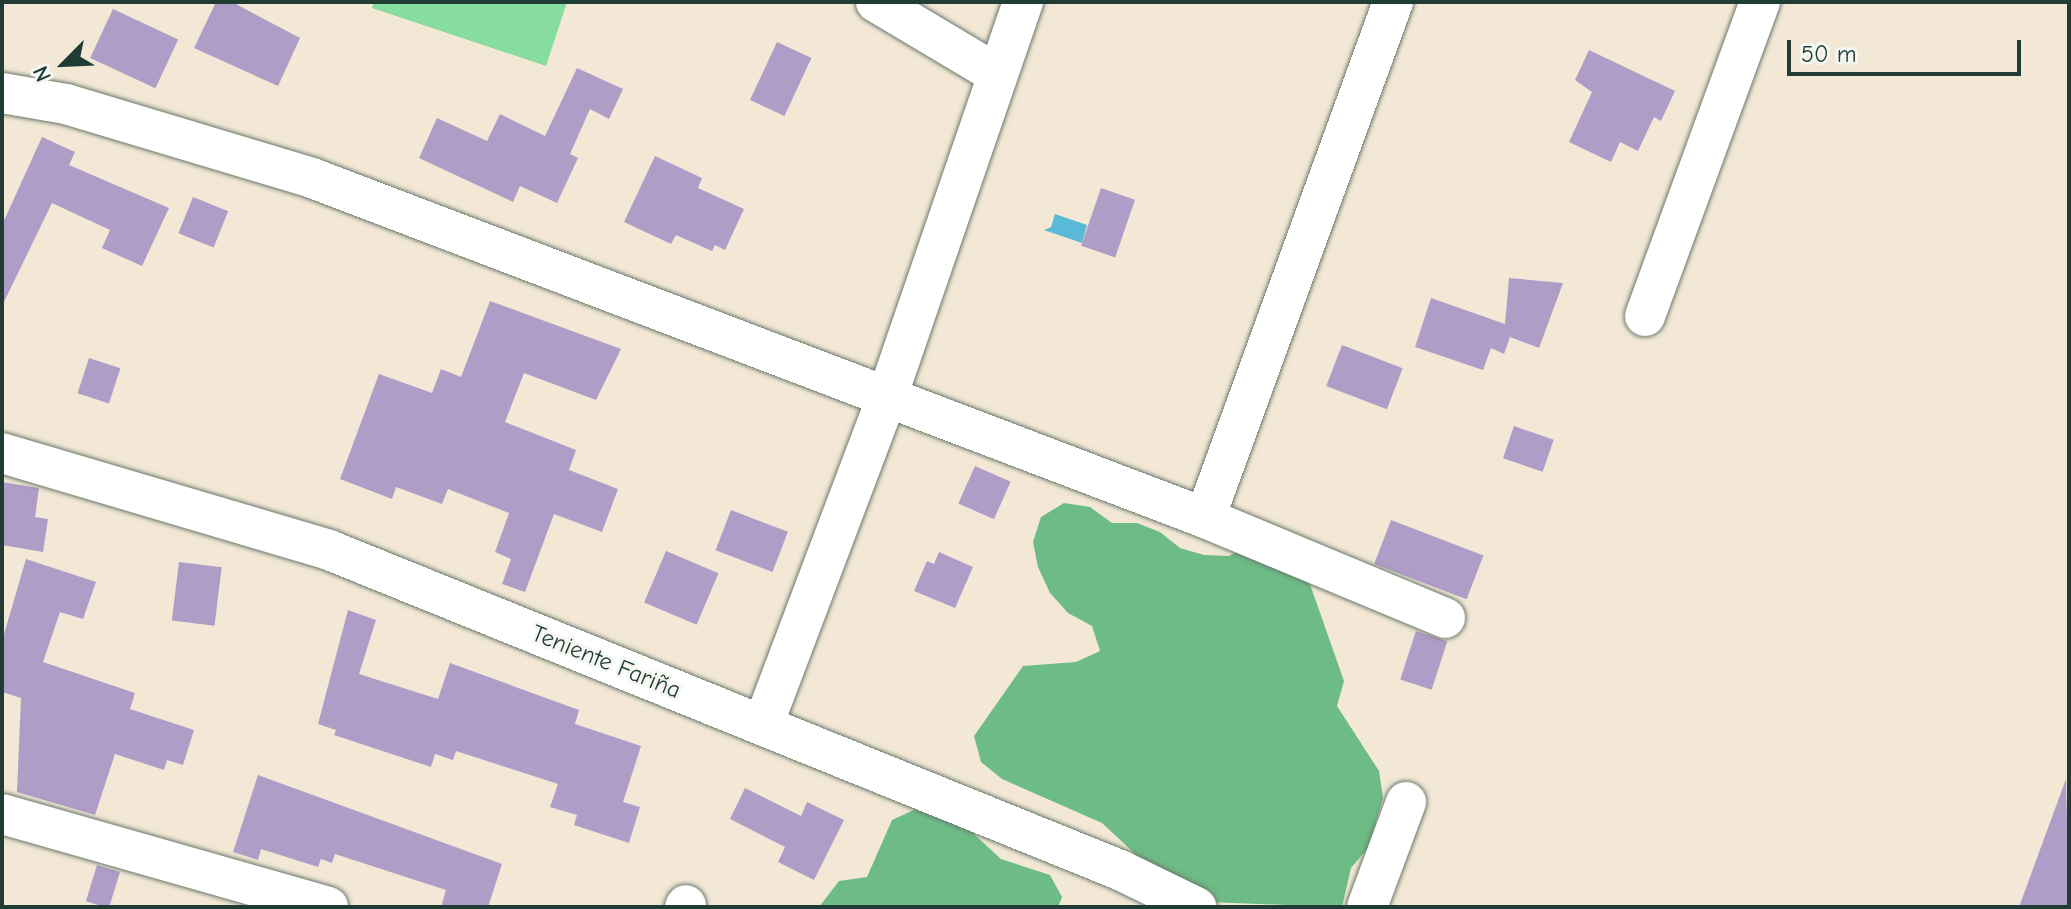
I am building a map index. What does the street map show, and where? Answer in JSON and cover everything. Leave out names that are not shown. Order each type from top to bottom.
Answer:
[{"type":"street","points":[[876,2],[995,73]]},
{"type":"street","points":[[763,725],[887,397],[995,73],[1023,2]]},
{"type":"street","points":[[1205,518],[1393,2]]},
{"type":"street","points":[[1645,316],[1760,2]]},
{"type":"street","points":[[2,93],[66,104],[312,178],[1205,518],[1445,618]]},
{"type":"street","name":"Teniente Fariña","points":[[2,453],[329,550],[1120,870],[1196,907]]},
{"type":"street","points":[[1367,907],[1406,802]]},
{"type":"street","points":[[2,814],[313,904]]},
{"type":"green space","points":[[374,2],[567,2],[546,66],[372,8]]},
{"type":"green space","points":[[1064,503],[1090,507],[1112,523],[1137,523],[1160,532],[1180,548],[1204,555],[1229,556],[1251,544],[1299,553],[1344,681],[1337,706],[1379,771],[1383,798],[1368,848],[1351,868],[1342,907],[1207,902],[1162,879],[1102,823],[1002,779],[981,762],[974,736],[1023,666],[1076,662],[1100,651],[1092,626],[1068,613],[1050,593],[1038,567],[1033,542],[1041,517]]},
{"type":"green space","points":[[916,809],[963,824],[1001,859],[1050,875],[1062,897],[1058,907],[819,907],[839,881],[867,877],[892,820]]},
{"type":"water","points":[[1055,214],[1087,225],[1082,243],[1044,230],[1051,227]]},
{"type":"building","points":[[216,2],[232,2],[300,38],[278,86],[194,48]]},
{"type":"building","points":[[113,9],[178,39],[155,88],[90,58]]},
{"type":"building","points":[[777,42],[811,58],[784,116],[750,100]]},
{"type":"building","points":[[1589,50],[1675,91],[1661,121],[1654,117],[1638,151],[1620,142],[1611,162],[1569,142],[1592,92],[1575,80]]},
{"type":"building","points":[[577,68],[623,89],[609,119],[590,109],[570,154],[578,158],[557,203],[520,186],[513,202],[419,158],[437,118],[487,141],[500,114],[545,136]]},
{"type":"building","points":[[42,137],[75,152],[69,165],[169,208],[142,266],[102,248],[110,230],[52,203],[2,306],[2,225]]},
{"type":"building","points":[[655,156],[702,178],[698,188],[744,209],[725,250],[715,245],[712,251],[676,235],[671,244],[624,222]]},
{"type":"building","points":[[1101,188],[1135,200],[1115,257],[1081,246]]},
{"type":"building","points":[[193,197],[228,211],[214,247],[178,233]]},
{"type":"building","points":[[1509,278],[1563,283],[1539,348],[1510,337],[1504,354],[1491,348],[1483,370],[1415,347],[1431,298],[1505,324]]},
{"type":"building","points":[[490,301],[621,349],[596,400],[524,373],[505,422],[576,450],[569,470],[618,489],[602,532],[554,514],[525,592],[502,584],[511,559],[495,552],[509,513],[448,489],[442,504],[396,487],[392,499],[340,479],[379,374],[432,393],[441,369],[461,377]]},
{"type":"building","points":[[1342,345],[1403,368],[1387,409],[1326,386]]},
{"type":"building","points":[[89,358],[120,368],[109,403],[78,393]]},
{"type":"building","points":[[1514,426],[1554,440],[1543,472],[1503,458]]},
{"type":"building","points":[[975,466],[1011,482],[994,519],[958,503]]},
{"type":"building","points":[[2,482],[39,488],[35,517],[48,519],[43,552],[2,545]]},
{"type":"building","points":[[731,510],[788,532],[773,572],[716,550]]},
{"type":"building","points":[[1391,520],[1483,555],[1467,599],[1374,564]]},
{"type":"building","points":[[666,551],[718,573],[697,625],[644,603]]},
{"type":"building","points":[[939,552],[973,567],[955,608],[914,591],[927,561],[934,564]]},
{"type":"building","points":[[26,559],[96,582],[83,619],[60,612],[43,662],[135,693],[130,709],[194,730],[183,765],[167,760],[164,770],[115,754],[95,815],[17,792],[21,698],[2,692],[2,641]]},
{"type":"building","points":[[179,562],[222,567],[214,626],[172,621]]},
{"type":"building","points":[[348,610],[376,620],[359,674],[438,699],[450,663],[579,710],[575,724],[641,746],[623,802],[640,807],[629,843],[574,825],[577,815],[550,807],[558,784],[456,751],[453,760],[435,754],[431,767],[334,735],[336,730],[318,724]]},
{"type":"building","points":[[1416,631],[1447,641],[1432,690],[1400,680]]},
{"type":"building","points":[[258,775],[502,864],[488,907],[441,907],[446,890],[335,854],[332,863],[321,859],[318,867],[261,849],[258,860],[233,852]]},
{"type":"building","points":[[2066,779],[2069,907],[2019,907]]},
{"type":"building","points":[[745,788],[801,816],[807,802],[844,820],[814,880],[778,862],[785,847],[730,819]]},
{"type":"building","points":[[97,865],[120,872],[109,907],[86,901]]}]
